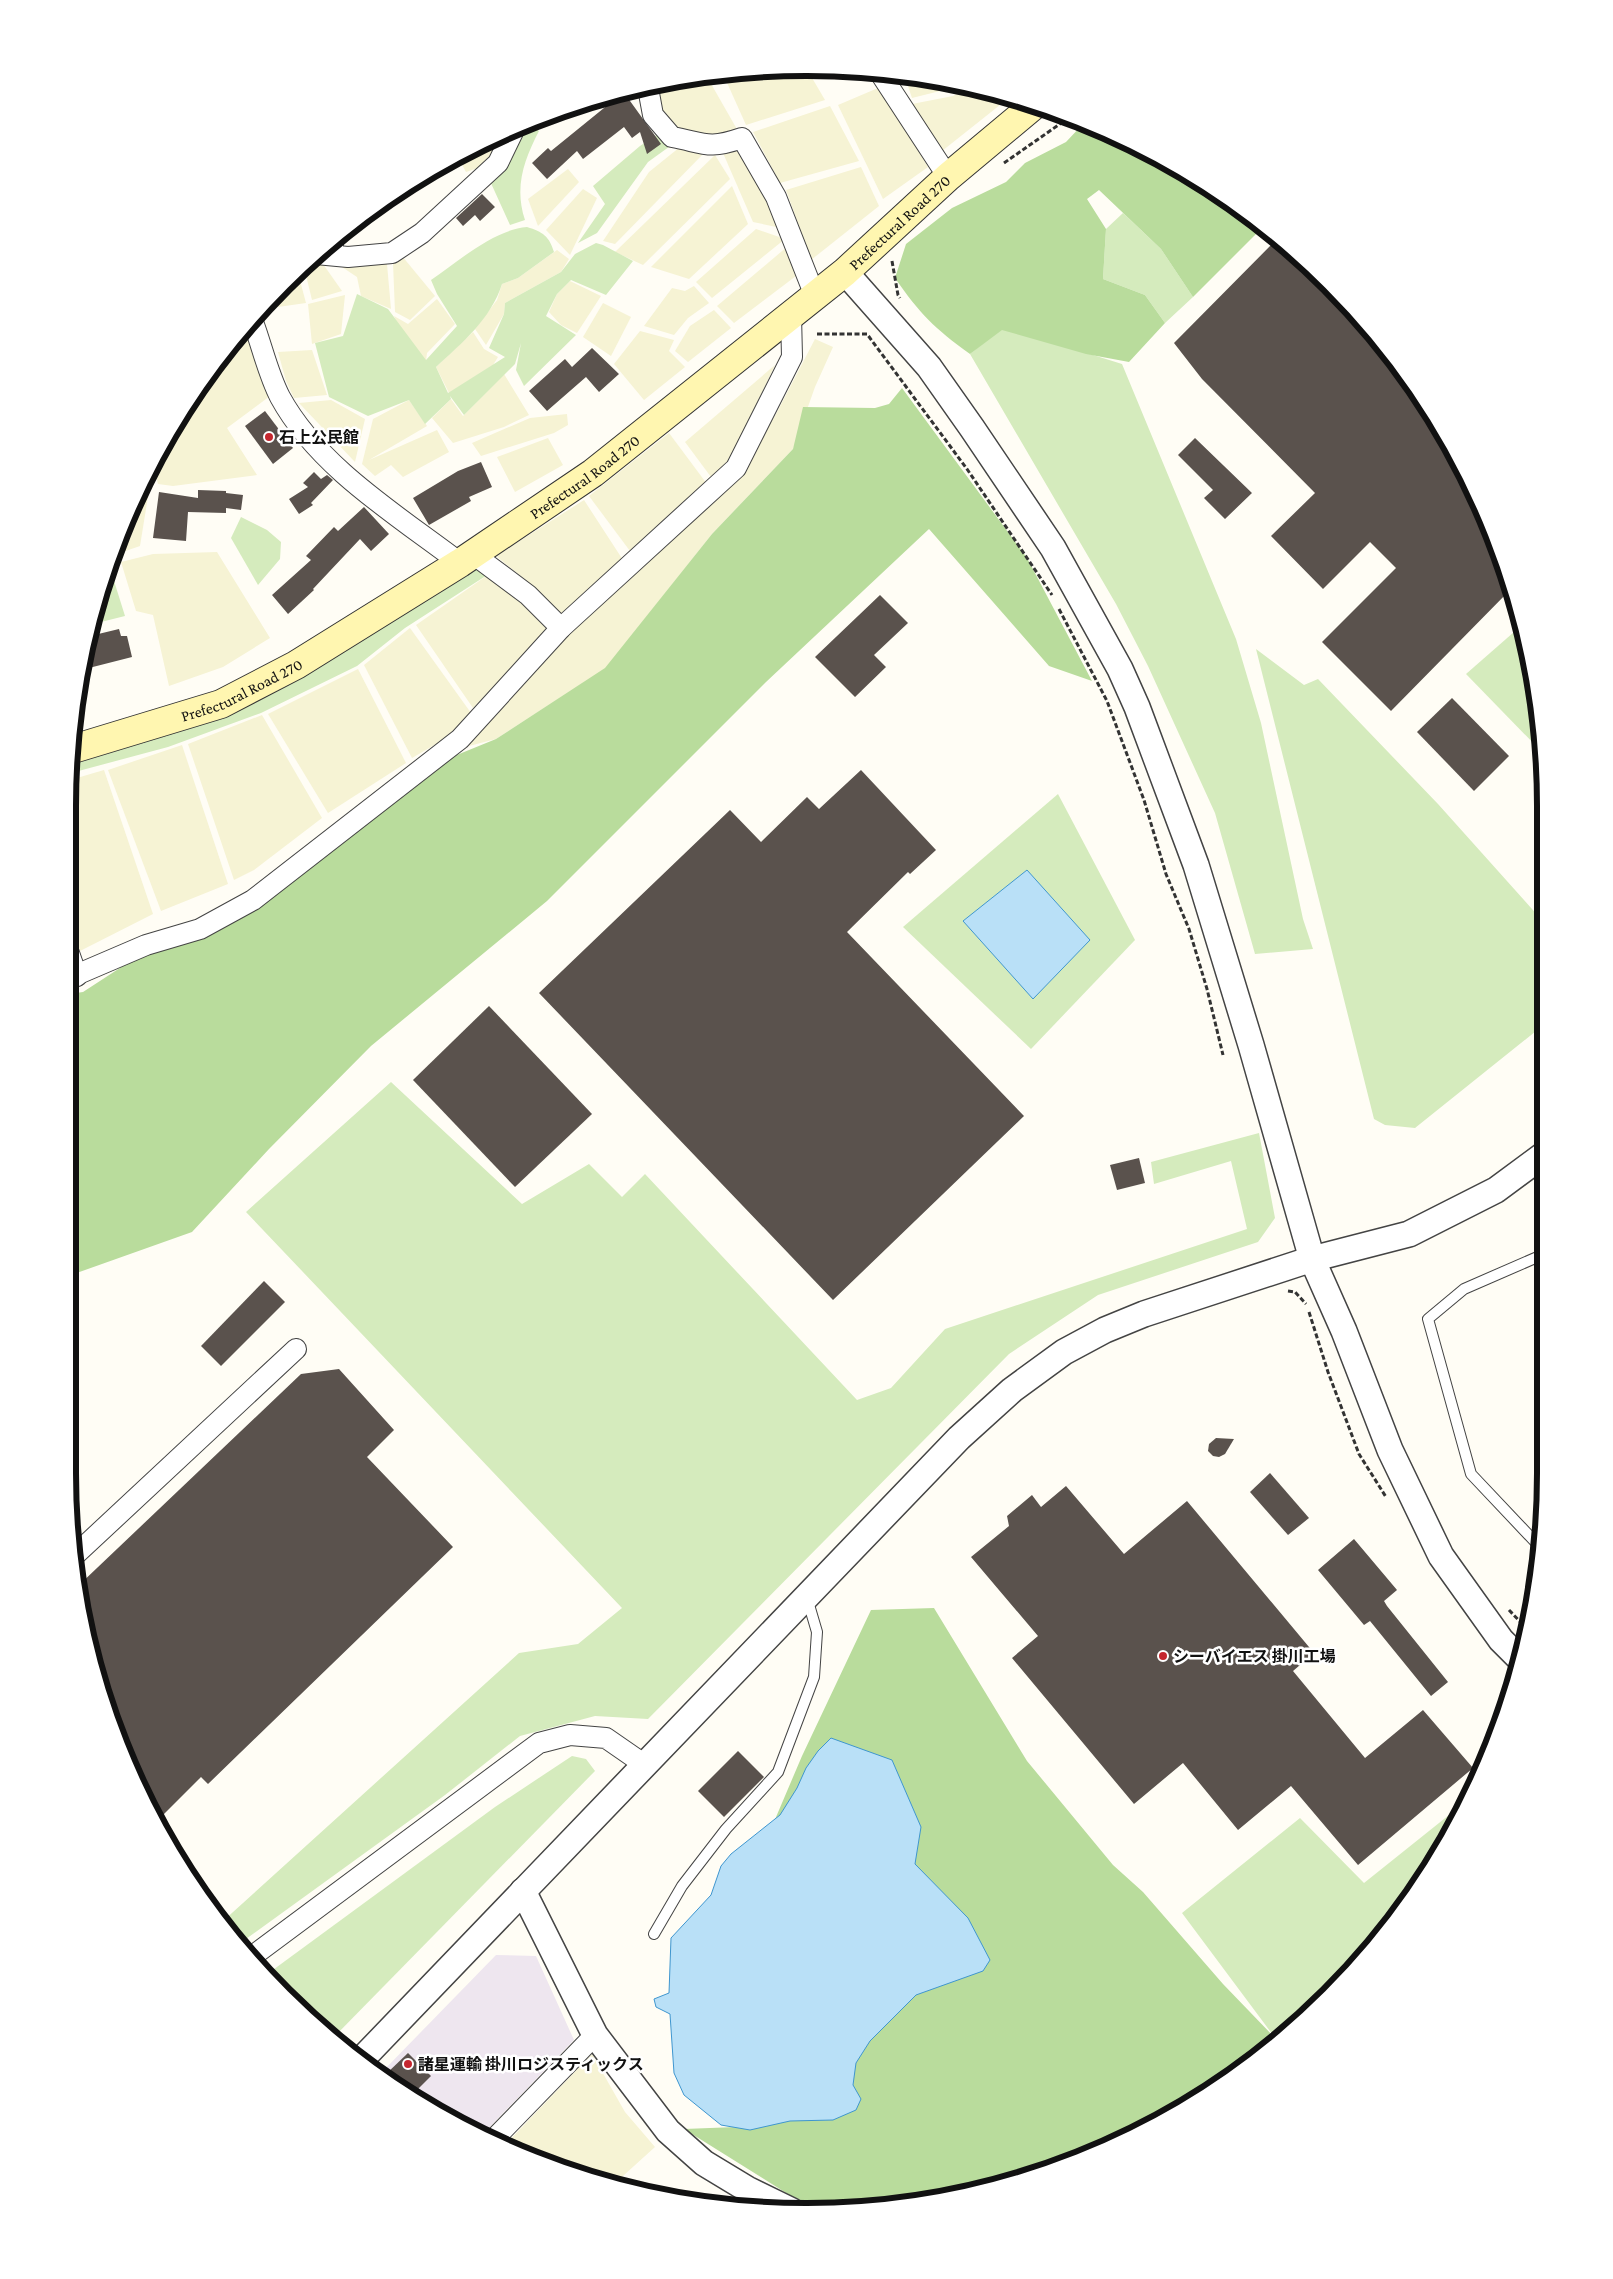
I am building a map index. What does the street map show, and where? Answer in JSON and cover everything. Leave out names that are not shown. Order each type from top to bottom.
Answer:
[{"type":"main road","name":"Prefectural Road 270","points":[[79,747],[221,704],[296,665],[467,558],[593,473],[815,296],[845,272],[948,177],[1027,111]]},
{"type":"street","points":[[885,81],[948,177]]},
{"type":"street","points":[[649,94],[653,115],[672,137],[705,146],[722,145],[742,138],[776,198],[815,296]]},
{"type":"street","points":[[338,247],[392,253],[422,233],[498,162],[509,140]]},
{"type":"street","points":[[845,272],[929,367],[977,436],[1053,548],[1120,669],[1137,707],[1196,865],[1251,1045],[1312,1259],[1344,1331],[1390,1450],[1441,1556],[1501,1640],[1514,1653]]},
{"type":"street","points":[[76,976],[146,945],[200,929],[253,900],[460,739],[562,628],[736,468],[792,356],[791,315]]},
{"type":"street","points":[[255,328],[279,395],[301,430],[328,461],[467,558],[528,595],[562,628]]},
{"type":"street","points":[[366,2055],[960,1438],[1012,1390],[1064,1352],[1105,1330],[1144,1314],[1312,1259],[1409,1234],[1496,1190],[1537,1160]]},
{"type":"street","points":[[80,1550],[296,1350]]},
{"type":"street","points":[[256,1953],[539,1743],[570,1734],[606,1738],[645,1765]]},
{"type":"street","points":[[523,1891],[595,2035],[668,2131],[697,2157],[747,2189],[774,2202]]},
{"type":"street","points":[[499,2134],[595,2035]]},
{"type":"lane","points":[[1533,1540],[1471,1474],[1428,1319],[1464,1289],[1537,1257]]},
{"type":"lane","points":[[654,1934],[688,1879],[726,1829],[778,1772],[814,1677],[816,1632],[807,1597]]},
{"type":"path","points":[[996,169],[1062,123]]},
{"type":"path","points":[[892,259],[898,295],[903,302]]},
{"type":"path","points":[[817,334],[868,334],[967,469],[1052,596]]},
{"type":"path","points":[[1057,604],[1107,700],[1144,800],[1166,874],[1189,930],[1207,989],[1223,1055]]},
{"type":"path","points":[[1286,1290],[1295,1292],[1305,1302],[1359,1454],[1389,1502]]},
{"type":"shaded area","points":[[811,76],[825,100],[746,125],[726,81]]},
{"type":"shaded area","points":[[710,82],[742,138],[672,137],[651,93]]},
{"type":"shaded area","points":[[907,83],[946,89],[912,98]]},
{"type":"shaded area","points":[[878,88],[900,119],[928,167],[883,199],[838,105]]},
{"type":"shaded area","points":[[960,92],[1002,103],[942,151],[912,104],[953,96]]},
{"type":"shaded area","points":[[830,106],[859,161],[780,183],[753,132]]},
{"type":"shaded area","points":[[496,146],[487,165],[466,172],[461,164]]},
{"type":"shaded area","points":[[739,146],[768,193],[781,228],[753,222],[723,153]]},
{"type":"shaded area","points":[[680,147],[705,152],[615,244],[603,241],[649,172]]},
{"type":"shaded area","points":[[715,155],[730,179],[643,265],[615,252]]},
{"type":"shaded area","points":[[861,167],[879,206],[811,260],[786,190]]},
{"type":"shaded area","points":[[568,169],[579,182],[538,226],[528,199]]},
{"type":"shaded area","points":[[732,186],[748,224],[689,279],[651,267]]},
{"type":"shaded area","points":[[583,189],[597,198],[570,255],[546,230]]},
{"type":"shaded area","points":[[756,229],[785,239],[712,298],[696,282]]},
{"type":"shaded area","points":[[788,246],[796,276],[734,323],[717,306]]},
{"type":"shaded area","points":[[557,250],[569,259],[561,272],[505,303],[504,314],[486,345],[475,329],[497,300],[502,284],[518,278]]},
{"type":"shaded area","points":[[402,256],[435,296],[410,320],[395,312],[393,263]]},
{"type":"shaded area","points":[[344,262],[387,264],[391,309],[361,296],[357,277],[342,267]]},
{"type":"shaded area","points":[[318,264],[323,264],[342,291],[312,300],[306,275]]},
{"type":"shaded area","points":[[300,281],[306,303],[273,308]]},
{"type":"shaded area","points":[[570,281],[601,296],[577,333],[561,325],[549,312],[557,294]]},
{"type":"shaded area","points":[[694,286],[709,303],[688,318],[674,335],[644,326],[672,288],[685,291]]},
{"type":"shaded area","points":[[345,295],[341,334],[312,344],[308,304]]},
{"type":"shaded area","points":[[437,299],[455,324],[427,353],[426,361],[402,334],[394,316],[408,324]]},
{"type":"shaded area","points":[[603,303],[631,317],[611,356],[583,337]]},
{"type":"shaded area","points":[[714,310],[731,328],[688,362],[675,351],[690,326]]},
{"type":"shaded area","points":[[640,331],[674,340],[669,351],[685,367],[644,400],[614,364]]},
{"type":"shaded area","points":[[252,332],[278,390],[227,428],[257,475],[173,486],[158,484],[156,476],[174,441],[199,401]]},
{"type":"shaded area","points":[[473,332],[484,349],[498,357],[493,365],[449,393],[436,367]]},
{"type":"shaded area","points":[[815,339],[833,347],[815,387],[793,449],[712,534],[606,668],[496,739],[442,753],[745,466],[776,414]]},
{"type":"shaded area","points":[[312,350],[327,395],[294,398],[286,381],[278,352]]},
{"type":"shaded area","points":[[775,365],[729,461],[711,477],[685,442]]},
{"type":"shaded area","points":[[504,374],[529,415],[504,427],[453,443],[432,418],[451,399],[463,416]]},
{"type":"shaded area","points":[[331,400],[365,419],[355,462],[299,403]]},
{"type":"shaded area","points":[[409,400],[427,426],[369,460],[437,430],[449,452],[403,477],[391,465],[375,476],[362,464],[373,419]]},
{"type":"shaded area","points":[[567,414],[568,425],[554,433],[481,456],[472,443],[530,418]]},
{"type":"shaded area","points":[[669,433],[707,484],[630,551],[589,496]]},
{"type":"shaded area","points":[[548,438],[563,465],[515,492],[497,457]]},
{"type":"shaded area","points":[[149,490],[140,546],[123,552]]},
{"type":"shaded area","points":[[584,500],[623,560],[558,617],[529,583],[496,556]]},
{"type":"shaded area","points":[[217,552],[270,638],[223,667],[169,686],[153,615],[136,611],[121,562],[153,554]]},
{"type":"shaded area","points":[[492,572],[552,627],[473,708],[416,625]]},
{"type":"shaded area","points":[[410,628],[471,713],[455,733],[412,758],[364,665]]},
{"type":"shaded area","points":[[358,669],[406,763],[328,813],[268,714]]},
{"type":"shaded area","points":[[262,715],[322,818],[254,870],[234,880],[188,744]]},
{"type":"shaded area","points":[[182,745],[228,884],[161,911],[108,770]]},
{"type":"shaded area","points":[[104,770],[153,914],[80,951],[76,941],[77,778]]},
{"type":"shaded area","points":[[496,1955],[536,1956],[574,2040],[488,2129],[441,2105],[385,2069]]},
{"type":"shaded area","points":[[592,2054],[625,2112],[655,2147],[620,2179],[572,2164],[510,2139]]},
{"type":"green space","points":[[536,129],[539,131],[529,152],[522,174],[520,196],[525,220],[510,225],[490,181],[516,137]]},
{"type":"green space","points":[[1078,129],[1129,152],[1172,174],[1212,199],[1258,232],[1193,297],[1161,249],[1099,190],[1087,199],[1106,229],[1103,279],[1145,295],[1165,323],[1129,362],[1086,354],[1002,330],[970,354],[928,320],[895,278],[906,244],[952,208],[1006,182],[1025,163],[1066,142]]},
{"type":"green space","points":[[661,132],[673,144],[648,162],[597,233],[578,243],[605,204],[593,186],[640,146]]},
{"type":"green space","points":[[1123,213],[1161,249],[1193,297],[1165,323],[1145,295],[1103,279],[1106,229]]},
{"type":"green space","points":[[527,227],[545,235],[554,252],[518,278],[502,284],[491,308],[475,330],[436,367],[448,393],[505,357],[489,348],[504,314],[505,303],[561,272],[575,254],[596,243],[633,261],[606,295],[571,280],[557,294],[546,316],[576,335],[524,386],[516,370],[521,343],[515,364],[464,415],[450,396],[451,399],[425,424],[409,400],[368,416],[329,397],[315,343],[343,336],[357,294],[388,309],[426,360],[457,326],[437,294],[431,280],[489,240],[514,229]]},
{"type":"green space","points":[[1003,327],[1122,364],[1236,639],[1261,723],[1303,919],[1313,949],[1255,954],[1215,813],[1148,666],[1116,604],[970,354]]},
{"type":"green space","points":[[902,388],[1027,558],[1092,681],[1049,666],[929,529],[766,682],[547,901],[371,1046],[269,1149],[192,1232],[76,1273],[76,993],[83,992],[143,953],[214,921],[442,761],[496,739],[605,668],[712,534],[793,449],[803,407],[875,408],[889,404]]},
{"type":"green space","points":[[241,517],[267,530],[281,542],[280,559],[258,585],[231,538]]},
{"type":"green space","points":[[480,559],[495,570],[405,628],[357,666],[261,713],[168,747],[77,771],[78,755],[181,725]]},
{"type":"green space","points":[[113,578],[125,616],[100,622]]},
{"type":"green space","points":[[1515,631],[1531,711],[1534,744],[1466,674]]},
{"type":"green space","points":[[1256,649],[1304,685],[1318,679],[1438,804],[1537,915],[1537,1030],[1415,1128],[1385,1125],[1374,1119]]},
{"type":"green space","points":[[1058,794],[1135,940],[1031,1049],[903,927]]},
{"type":"green space","points":[[391,1082],[522,1204],[589,1164],[622,1197],[645,1174],[857,1400],[891,1388],[945,1329],[1247,1229],[1231,1161],[1154,1184],[1151,1162],[1259,1133],[1275,1218],[1258,1242],[1098,1295],[1009,1354],[648,1719],[595,1716],[520,1736],[445,1795],[245,1939],[227,1917],[519,1653],[578,1644],[622,1608],[246,1212]]},
{"type":"green space","points":[[934,1608],[1027,1761],[1113,1865],[1143,1892],[1223,1984],[1272,2035],[1212,2080],[1172,2105],[1086,2147],[1041,2164],[996,2178],[902,2197],[807,2203],[791,2196],[684,2129],[762,2126],[753,1871],[802,1756],[871,1610]]},
{"type":"green space","points":[[572,1756],[586,1759],[595,1771],[338,2033],[272,1970],[495,1807]]},
{"type":"green space","points":[[1452,1813],[1439,1838],[1414,1878],[1386,1917],[1356,1954],[1323,1989],[1273,2034],[1182,1913],[1300,1818],[1364,1883]]},
{"type":"water","points":[[1027,870],[1090,940],[1033,999],[963,921]]},
{"type":"water","points":[[831,1738],[892,1760],[921,1827],[915,1864],[968,1918],[990,1960],[983,1971],[916,1995],[870,2041],[856,2063],[853,2085],[861,2099],[856,2110],[833,2120],[790,2121],[750,2130],[721,2125],[684,2095],[674,2073],[670,2014],[656,2007],[654,1999],[669,1993],[671,1938],[711,1895],[721,1866],[731,1854],[780,1815],[797,1788],[806,1768],[818,1751]]},
{"type":"building","points":[[628,98],[661,144],[647,154],[640,132],[632,138],[624,127],[583,159],[577,151],[547,179],[532,163],[548,148],[551,151],[610,103]]},
{"type":"building","points":[[482,194],[495,207],[480,221],[475,215],[463,226],[456,218]]},
{"type":"building","points":[[1272,244],[1323,290],[1356,325],[1414,401],[1439,441],[1481,527],[1505,595],[1391,711],[1322,642],[1396,568],[1370,542],[1323,589],[1271,536],[1315,493],[1202,379],[1174,343]]},
{"type":"building","points":[[592,348],[619,374],[599,392],[586,377],[547,411],[529,391],[565,359],[572,367]]},
{"type":"building","name":"石上公民館","points":[[265,411],[293,448],[273,464],[245,426]]},
{"type":"building","points":[[1195,438],[1252,493],[1225,519],[1204,498],[1213,490],[1178,455]]},
{"type":"building","points":[[481,462],[492,487],[469,497],[471,501],[429,525],[413,498],[458,471]]},
{"type":"building","points":[[314,472],[321,479],[327,475],[333,480],[311,503],[313,505],[299,514],[289,499],[308,487],[303,483]]},
{"type":"building","points":[[198,490],[226,491],[226,493],[243,495],[241,510],[226,508],[226,513],[188,512],[186,541],[153,538],[159,492],[198,498]]},
{"type":"building","points":[[364,507],[389,534],[371,551],[360,539],[314,590],[288,614],[272,595],[311,560],[306,556],[334,527],[338,531]]},
{"type":"building","points":[[880,595],[908,623],[874,655],[886,667],[855,697],[815,657]]},
{"type":"building","points":[[119,629],[121,636],[127,636],[132,657],[89,668],[97,634]]},
{"type":"building","points":[[1452,698],[1509,756],[1474,791],[1417,732]]},
{"type":"building","points":[[861,770],[936,850],[910,874],[908,872],[847,932],[1024,1116],[833,1300],[539,993],[730,810],[761,842],[807,797],[819,809]]},
{"type":"building","points":[[489,1006],[592,1114],[515,1187],[413,1080]]},
{"type":"building","points":[[1139,1158],[1145,1183],[1117,1190],[1110,1165]]},
{"type":"building","points":[[264,1281],[285,1302],[221,1366],[201,1346]]},
{"type":"building","points":[[339,1369],[394,1430],[367,1457],[453,1547],[208,1784],[201,1777],[162,1816],[132,1752],[115,1707],[101,1662],[84,1580],[301,1374]]},
{"type":"building","points":[[1216,1438],[1234,1439],[1225,1454],[1219,1457],[1213,1456],[1208,1451],[1209,1444]]},
{"type":"building","points":[[1270,1473],[1309,1518],[1288,1535],[1250,1492]]},
{"type":"building","name":"シーバイエス 掛川工場","points":[[1066,1486],[1124,1554],[1187,1501],[1314,1653],[1293,1671],[1365,1758],[1423,1710],[1473,1768],[1358,1865],[1291,1786],[1238,1830],[1183,1763],[1134,1804],[1012,1658],[1038,1636],[971,1557],[1009,1526],[1007,1516],[1032,1495],[1041,1507]]},
{"type":"building","points":[[1354,1539],[1397,1590],[1384,1601],[1387,1606],[1448,1682],[1431,1696],[1370,1621],[1364,1625],[1318,1570]]},
{"type":"building","points":[[738,1751],[764,1777],[724,1817],[698,1791]]},
{"type":"building","name":"諸星運輸 掛川ロジスティックス","points":[[408,2053],[431,2076],[417,2090],[389,2071]]},
{"type":"place","name":"石上公民館","points":[[269,437]]},
{"type":"place","name":"シーバイエス 掛川工場","points":[[1163,1656]]},
{"type":"place","name":"諸星運輸 掛川ロジスティックス","points":[[408,2064]]}]
